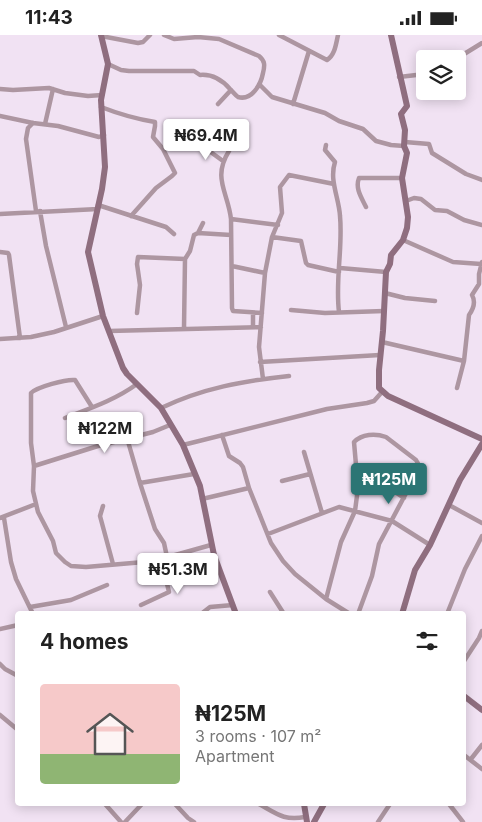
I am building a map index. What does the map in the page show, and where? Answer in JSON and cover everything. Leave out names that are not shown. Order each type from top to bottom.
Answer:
[{"type":"street","points":[[150,35],[143,42],[138,43],[101,35],[108,64],[101,107],[105,167],[88,252],[103,316],[123,368],[161,408],[183,445],[200,486],[211,545],[235,611]]},
{"type":"street","points":[[108,64],[129,71],[194,71],[200,75],[208,74],[226,84],[236,96],[249,96],[260,85],[265,65],[264,60],[259,56],[220,37],[174,39],[164,35]]},
{"type":"street","points":[[279,35],[327,60],[331,58],[338,35]]},
{"type":"street","points":[[391,35],[407,106],[401,114],[405,129],[407,153],[402,178],[407,223],[403,240],[391,255],[386,271],[379,388],[382,393],[482,439]]},
{"type":"street","points":[[466,53],[482,43]]},
{"type":"street","points":[[293,104],[309,51]]},
{"type":"street","points":[[400,77],[416,75]]},
{"type":"street","points":[[260,85],[272,97],[325,113],[339,121],[364,129],[376,141],[392,145],[429,144],[432,153],[466,174],[482,179]]},
{"type":"street","points":[[0,89],[45,88],[88,97],[102,95]]},
{"type":"street","points":[[45,124],[53,89]]},
{"type":"street","points":[[218,104],[231,90]]},
{"type":"street","points":[[101,107],[121,116],[130,116],[155,122],[156,127],[153,137],[163,149],[174,173],[156,188],[131,216]]},
{"type":"street","points":[[0,116],[45,124],[98,137],[104,135]]},
{"type":"street","points":[[33,123],[28,128],[26,139],[38,211],[66,327]]},
{"type":"street","points":[[202,145],[223,161]]},
{"type":"street","points":[[326,145],[325,150],[335,162],[333,172],[334,184],[341,233],[340,270],[337,291],[339,312]]},
{"type":"street","points":[[229,151],[223,161],[221,181],[229,205],[231,219],[233,311],[253,314],[262,313]]},
{"type":"street","points":[[263,379],[260,362],[265,273],[272,237],[282,213],[280,187],[289,175],[334,184]]},
{"type":"street","points":[[366,207],[358,190],[357,180],[359,178],[402,178]]},
{"type":"street","points":[[406,201],[414,198],[421,199],[435,210],[447,211],[464,220],[482,225]]},
{"type":"street","points":[[0,214],[98,207],[166,227],[174,234]]},
{"type":"street","points":[[231,219],[278,225]]},
{"type":"street","points":[[184,328],[185,259],[190,251],[194,235],[198,233],[203,223]]},
{"type":"street","points":[[198,233],[231,235]]},
{"type":"street","points":[[272,237],[301,241],[308,265],[340,270],[386,271]]},
{"type":"street","points":[[403,240],[453,262],[482,263],[479,274],[481,284],[472,295],[474,300],[473,309],[469,315],[464,361],[457,389]]},
{"type":"street","points":[[0,252],[8,253],[9,255],[20,338]]},
{"type":"street","points":[[137,313],[140,285],[138,257],[185,259]]},
{"type":"street","points":[[232,266],[265,273]]},
{"type":"street","points":[[385,293],[435,301]]},
{"type":"street","points":[[291,310],[384,311]]},
{"type":"street","points":[[253,314],[253,327]]},
{"type":"street","points":[[0,339],[20,338],[54,332],[103,316]]},
{"type":"street","points":[[109,331],[261,327]]},
{"type":"street","points":[[382,343],[464,361]]},
{"type":"street","points":[[260,362],[380,355]]},
{"type":"street","points":[[161,408],[179,399],[229,384],[289,377]]},
{"type":"street","points":[[92,407],[75,380],[69,380],[33,391],[31,433],[34,466],[33,491],[36,504],[53,541],[56,553],[71,565],[86,567],[161,559],[211,545]]},
{"type":"street","points":[[65,418],[105,403],[137,384]]},
{"type":"street","points":[[183,445],[327,409],[374,401],[382,393]]},
{"type":"street","points":[[34,466],[153,432],[170,425]]},
{"type":"street","points":[[222,435],[229,456],[243,467],[249,488],[268,534],[283,561],[295,574],[326,599],[345,611]]},
{"type":"street","points":[[326,599],[341,542],[355,511],[358,488],[354,442],[359,437],[380,435],[386,437],[416,460],[420,467],[380,544],[372,576],[359,611]]},
{"type":"street","points":[[127,438],[155,529],[164,543],[167,557]]},
{"type":"street","points":[[403,611],[411,580],[430,545],[460,480],[482,444]]},
{"type":"street","points":[[304,452],[322,513]]},
{"type":"street","points":[[140,483],[194,474]]},
{"type":"street","points":[[282,481],[310,474]]},
{"type":"street","points":[[202,499],[249,488]]},
{"type":"street","points":[[358,488],[389,488],[404,498]]},
{"type":"street","points":[[32,611],[16,579],[2,518],[36,504]]},
{"type":"street","points":[[449,505],[482,523]]},
{"type":"street","points":[[103,506],[100,516],[114,563]]},
{"type":"street","points":[[268,534],[339,507],[392,521],[430,545]]},
{"type":"street","points":[[448,611],[465,569],[482,536]]},
{"type":"street","points":[[142,605],[169,592],[161,559]]},
{"type":"street","points":[[30,607],[70,600],[107,585]]},
{"type":"street","points":[[270,592],[282,611]]},
{"type":"street","points":[[205,611],[210,607],[233,605]]},
{"type":"street","points":[[0,629],[15,626]]},
{"type":"street","points":[[466,658],[482,631]]},
{"type":"street","points":[[0,664],[15,674]]},
{"type":"street","points":[[466,697],[482,709]]},
{"type":"street","points":[[0,715],[15,728]]},
{"type":"street","points":[[472,759],[482,745]]},
{"type":"street","points":[[466,756],[482,769]]},
{"type":"street","points":[[107,806],[121,822]]},
{"type":"street","points":[[125,822],[140,806]]},
{"type":"street","points":[[177,806],[194,822]]},
{"type":"street","points":[[263,806],[292,820],[306,820],[304,806]]},
{"type":"street","points":[[314,822],[323,806]]},
{"type":"street","points":[[380,821],[389,806]]},
{"type":"street","points":[[451,806],[463,822]]}]
